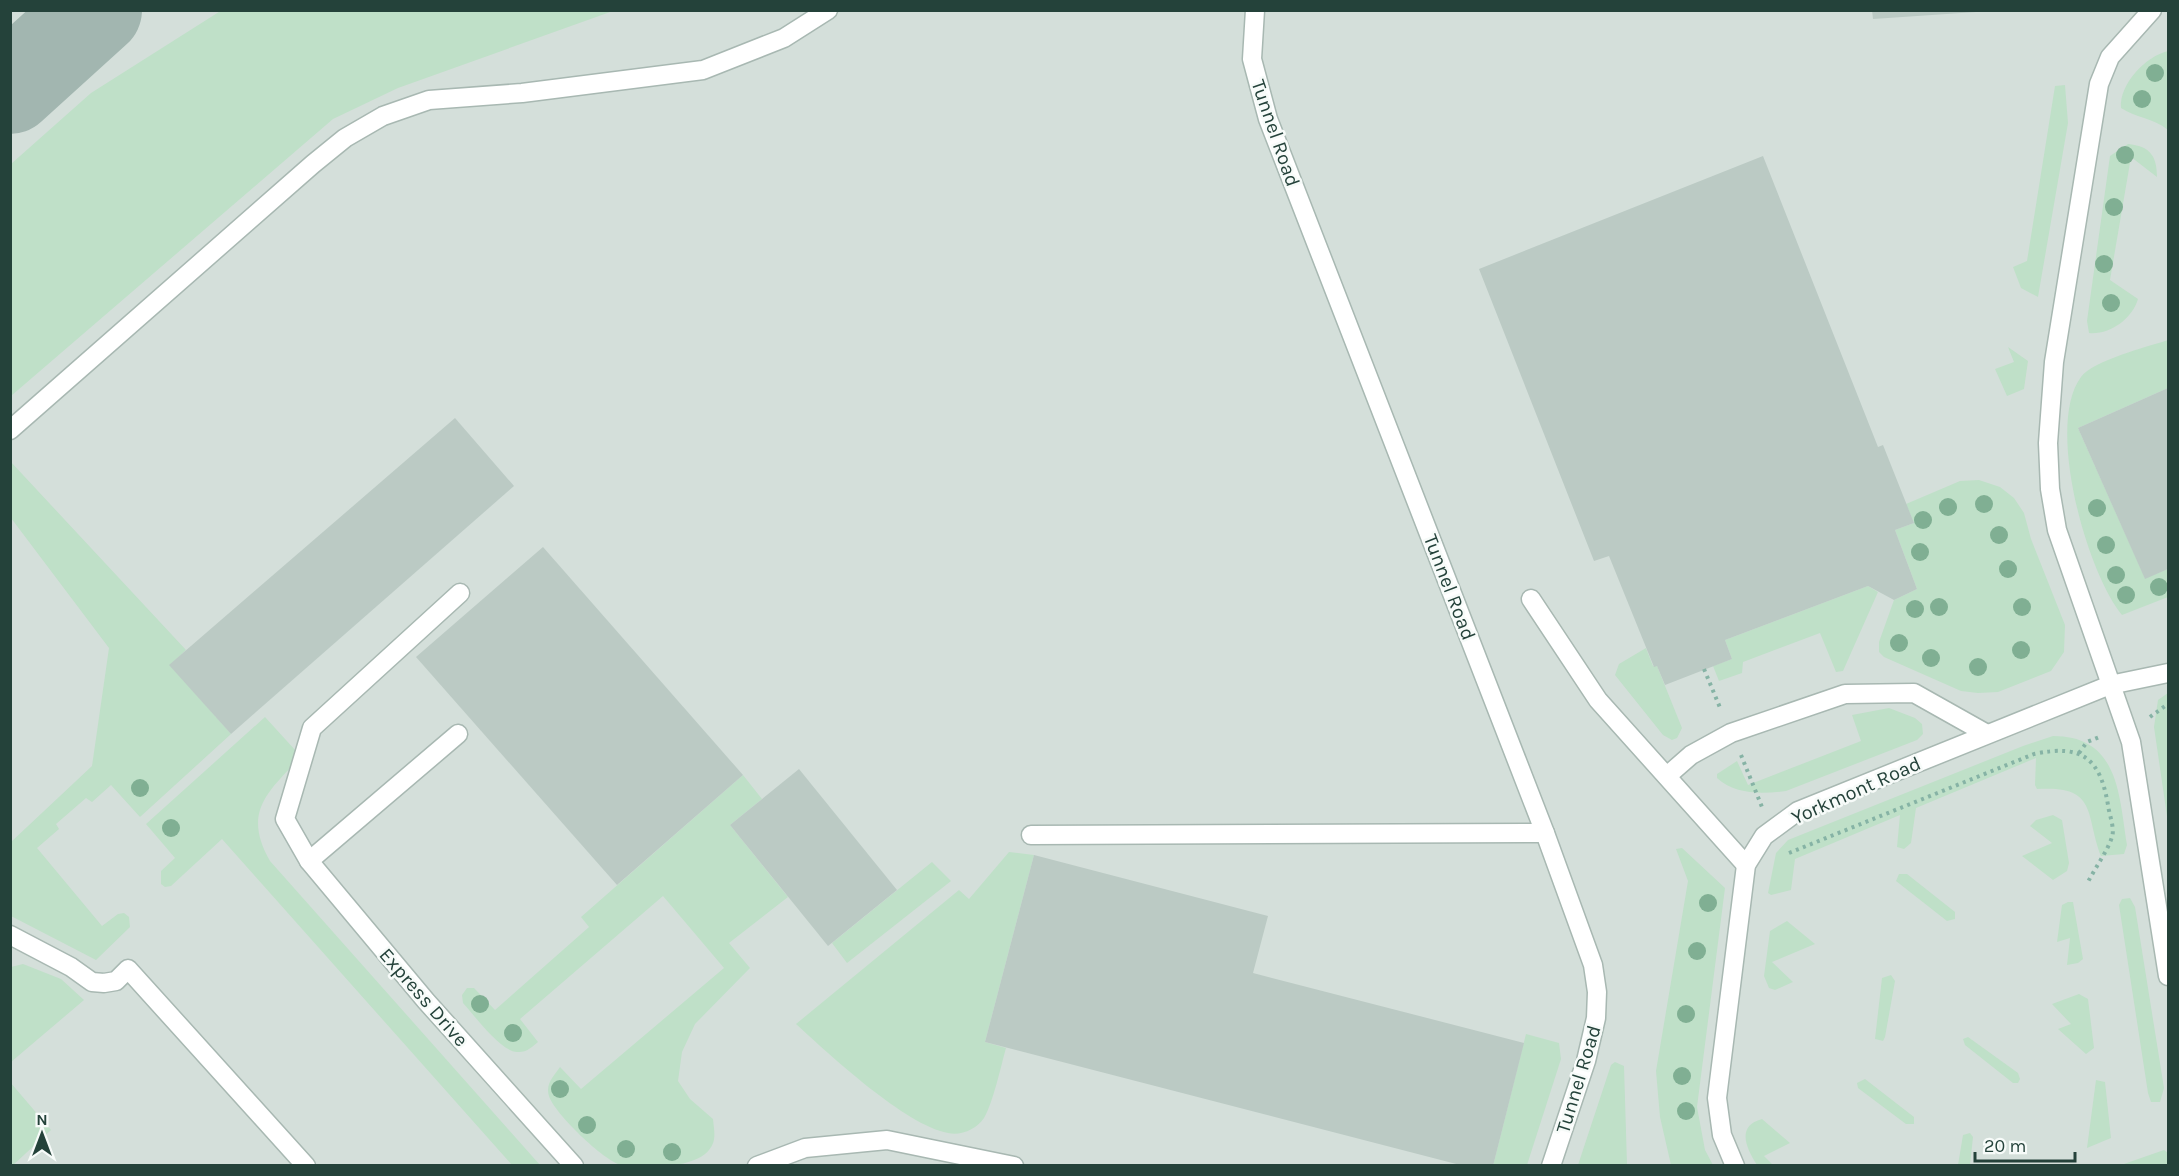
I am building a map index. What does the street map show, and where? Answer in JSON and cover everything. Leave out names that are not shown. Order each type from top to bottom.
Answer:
[{"type":"street","points":[[10,430],[313,164],[345,138],[383,116],[429,100],[522,93],[703,70],[784,38],[828,10]]},
{"type":"street","name":"Tunnel Road","points":[[1255,10],[1252,59],[1268,119],[1545,833],[1593,965],[1598,992],[1596,1018],[1586,1061],[1551,1166]]},
{"type":"street","points":[[2152,10],[2110,57],[2099,84],[2054,362],[2048,443],[2050,489],[2057,530],[2131,742],[2169,976]]},
{"type":"street","name":"Express Drive","points":[[460,593],[312,728],[285,819],[309,861],[426,1001],[574,1166]]},
{"type":"street","points":[[1531,599],[1598,700],[1746,865]]},
{"type":"street","name":"Yorkmont Road","points":[[1735,1166],[1722,1135],[1717,1098],[1746,865],[1764,836],[1798,811],[2110,685],[2169,673]]},
{"type":"street","points":[[1667,776],[1691,755],[1731,733],[1845,694],[1914,693],[1987,735]]},
{"type":"street","points":[[309,861],[458,734]]},
{"type":"street","points":[[1031,835],[1545,833]]},
{"type":"street","points":[[10,935],[71,967],[92,982],[116,981],[128,969],[306,1166]]},
{"type":"street","points":[[757,1166],[805,1148],[887,1140],[1014,1166]]},
{"type":"shaded area","points":[[11,11],[2168,11],[2168,1165],[11,1165]]},
{"type":"green space","points":[[222,10],[613,11],[398,88],[333,119],[11,396],[11,164],[91,93]]},
{"type":"green space","points":[[2168,51],[2168,130],[2121,108],[2124,90],[2136,72],[2151,59]]},
{"type":"green space","points":[[2065,85],[2068,123],[2038,297],[2021,288],[2013,267],[2027,261],[2055,86]]},
{"type":"green space","points":[[2128,144],[2142,147],[2151,153],[2157,170],[2157,177],[2131,157],[2110,280],[2138,299],[2131,313],[2119,324],[2105,331],[2089,333],[2087,321],[2110,156]]},
{"type":"green space","points":[[2168,340],[2168,388],[2078,428],[2145,578],[2168,569],[2168,597],[2122,615],[2109,595],[2096,567],[2084,534],[2075,498],[2069,462],[2067,429],[2071,399],[2081,377],[2097,365]]},
{"type":"green space","points":[[2008,347],[2028,361],[2024,389],[2007,396],[1995,369],[2014,362]]},
{"type":"green space","points":[[10,461],[186,650],[170,665],[231,734],[140,817],[111,785],[92,802],[86,798],[56,824],[59,829],[37,848],[102,926],[118,914],[124,913],[129,917],[130,927],[96,960],[11,916],[11,842],[92,766],[109,648],[11,518]]},
{"type":"green space","points":[[1979,480],[2000,487],[2014,498],[2024,513],[2031,539],[2065,625],[2064,652],[2051,671],[1998,692],[1978,693],[1961,691],[1884,657],[1879,652],[1879,642],[1894,600],[1917,589],[1895,530],[1914,523],[1906,504],[1960,481]]},
{"type":"green space","points":[[1868,586],[1878,592],[1843,671],[1836,672],[1820,633],[1743,662],[1742,673],[1719,681],[1713,666],[1732,659],[1725,640]]},
{"type":"green space","points":[[1646,648],[1653,666],[1657,666],[1682,728],[1677,738],[1672,740],[1663,735],[1615,675],[1619,664]]},
{"type":"green space","points":[[2168,693],[2168,823],[2154,727],[2158,700]]},
{"type":"green space","points":[[1889,708],[1915,718],[1922,724],[1923,734],[1917,740],[1786,791],[1750,792],[1732,788],[1717,778],[1717,774],[1737,761],[1748,785],[1861,741],[1852,715]]},
{"type":"green space","points":[[265,717],[296,751],[296,762],[267,796],[258,818],[262,845],[270,861],[540,1165],[512,1165],[222,839],[171,886],[165,887],[161,884],[161,871],[175,858],[146,824]]},
{"type":"green space","points":[[2053,736],[2075,739],[2091,746],[2103,757],[2112,772],[2121,807],[2127,845],[2124,854],[2101,856],[2090,815],[2080,797],[2057,789],[2037,789],[2035,785],[2036,758],[1916,808],[1911,843],[1904,849],[1897,847],[1900,815],[1795,859],[1791,890],[1771,895],[1768,893],[1776,853],[1788,840]]},
{"type":"green space","points":[[743,775],[762,799],[730,825],[788,897],[729,943],[750,968],[695,1024],[682,1052],[678,1081],[690,1099],[713,1119],[713,1143],[702,1156],[681,1164],[655,1167],[621,1165],[603,1155],[569,1124],[553,1104],[548,1088],[560,1067],[581,1089],[724,968],[663,896],[520,1019],[538,1042],[526,1051],[510,1050],[495,1039],[463,1003],[462,995],[467,988],[474,988],[495,1010],[589,927],[581,917]]},
{"type":"green space","points":[[2053,815],[2062,820],[2069,863],[2067,871],[2053,880],[2022,856],[2052,843],[2030,826],[2036,820]]},
{"type":"green space","points":[[1682,848],[1725,888],[1697,1107],[1705,1150],[1713,1165],[1671,1165],[1660,1117],[1656,1071],[1688,881],[1676,849]]},
{"type":"green space","points":[[1009,852],[1034,855],[985,1042],[1006,1048],[994,1094],[984,1118],[968,1131],[948,1133],[911,1117],[890,1103],[796,1024],[959,890],[969,899]]},
{"type":"green space","points":[[932,862],[951,881],[847,963],[832,943]]},
{"type":"green space","points":[[1899,874],[1907,874],[1955,912],[1955,919],[1947,921],[1896,881]]},
{"type":"green space","points":[[2130,898],[2135,907],[2164,1088],[2160,1102],[2151,1102],[2148,1093],[2119,905],[2122,899]]},
{"type":"green space","points":[[2073,902],[2083,959],[2078,963],[2067,965],[2070,938],[2057,942],[2062,905]]},
{"type":"green space","points":[[1787,921],[1815,944],[1772,962],[1793,982],[1775,990],[1769,988],[1764,976],[1770,931]]},
{"type":"green space","points":[[23,964],[61,979],[84,1000],[11,1062],[11,967]]},
{"type":"green space","points":[[1891,975],[1895,981],[1883,1041],[1875,1039],[1882,978]]},
{"type":"green space","points":[[2079,994],[2088,999],[2094,1048],[2086,1054],[2058,1029],[2071,1024],[2052,1004]]},
{"type":"green space","points":[[1526,1034],[1559,1043],[1561,1059],[1527,1165],[1493,1166]]},
{"type":"green space","points":[[1968,1037],[2018,1073],[2020,1079],[2018,1083],[2013,1083],[1965,1045],[1963,1039]]},
{"type":"green space","points":[[1615,1062],[1624,1066],[1627,1165],[1578,1165],[1611,1065]]},
{"type":"green space","points":[[1865,1079],[1914,1117],[1914,1124],[1906,1124],[1858,1088],[1857,1083]]},
{"type":"green space","points":[[2096,1080],[2105,1082],[2111,1138],[2087,1148]]},
{"type":"green space","points":[[10,1082],[51,1130],[12,1166],[10,1165]]},
{"type":"green space","points":[[1762,1119],[1790,1143],[1764,1156],[1773,1165],[1757,1165],[1747,1145],[1746,1132],[1754,1122]]},
{"type":"green space","points":[[1970,1133],[1973,1137],[1970,1165],[1958,1165],[1963,1135]]},
{"type":"green space","points":[[2164,1150],[2168,1153],[2168,1165],[2121,1165]]},
{"type":"building","points":[[1872,10],[1976,10],[1976,12],[1873,19]]},
{"type":"building","points":[[1763,156],[1878,447],[1883,445],[1914,523],[1895,530],[1917,589],[1894,600],[1868,586],[1725,640],[1732,659],[1665,685],[1657,666],[1654,667],[1609,556],[1594,561],[1479,269]]},
{"type":"building","points":[[2168,388],[2168,569],[2145,579],[2078,428]]},
{"type":"building","points":[[455,418],[514,486],[231,734],[169,665]]},
{"type":"building","points":[[543,547],[743,775],[617,885],[416,657]]},
{"type":"building","points":[[799,769],[897,890],[828,946],[730,825]]},
{"type":"building","points":[[1034,855],[1268,916],[1253,973],[1524,1043],[1493,1166],[1464,1166],[985,1042]]},
{"type":"taxiway","points":[[10,88],[96,10]]}]
